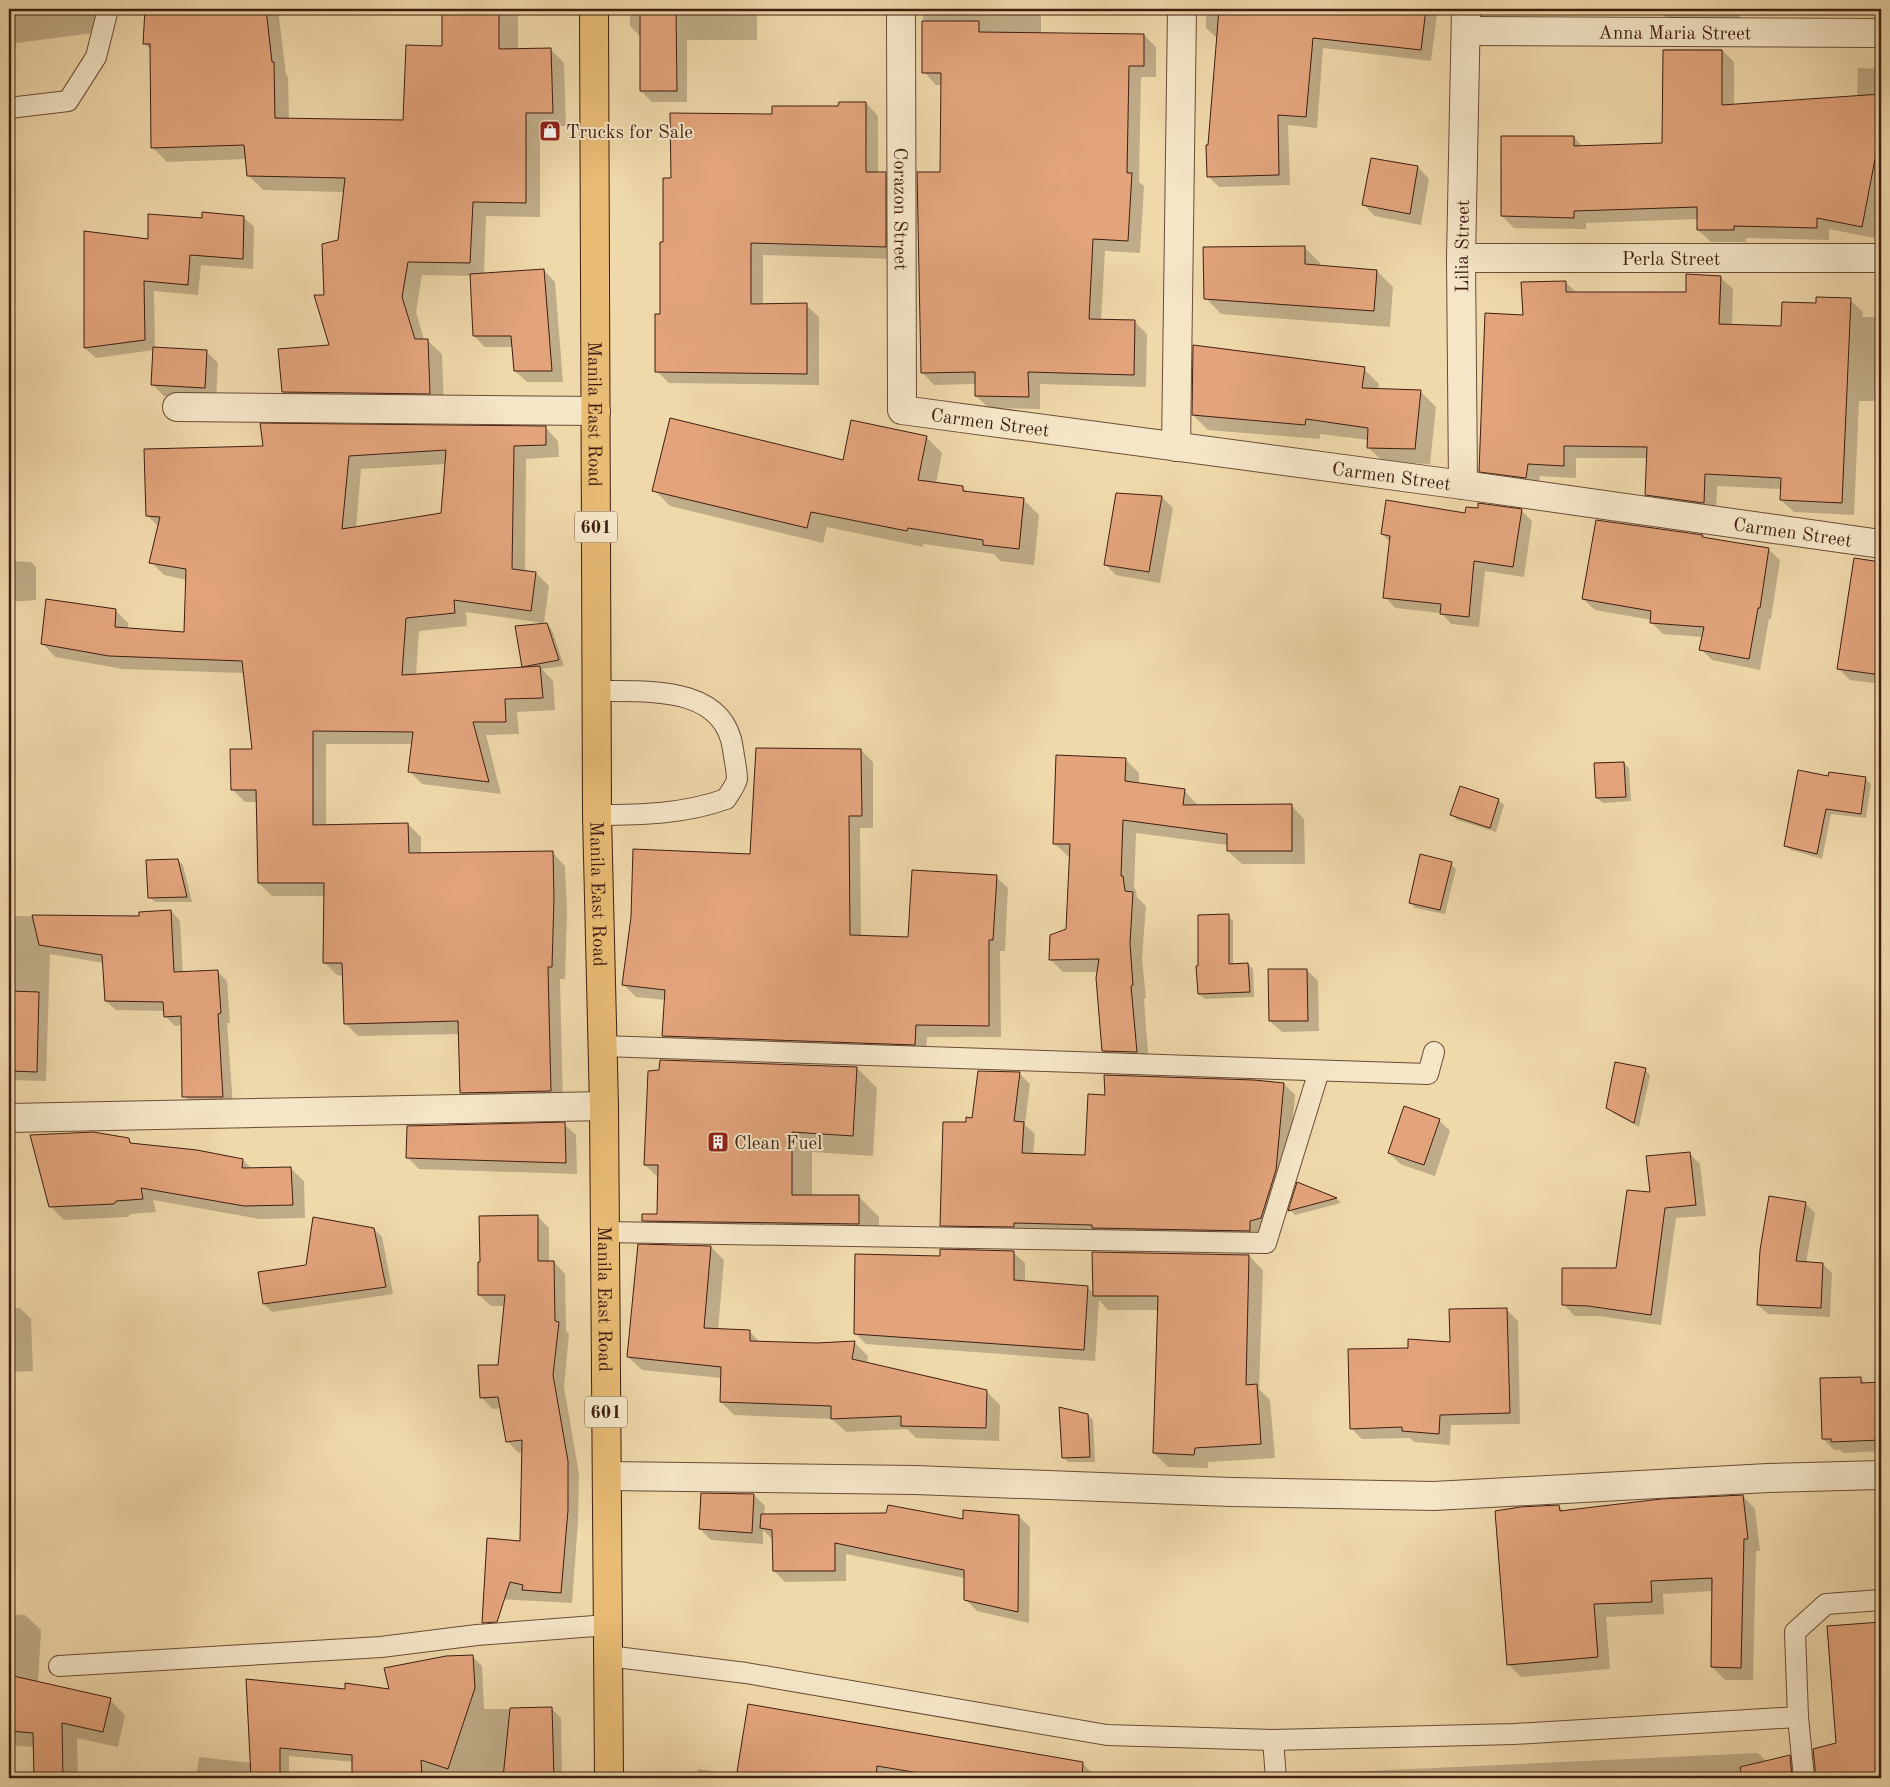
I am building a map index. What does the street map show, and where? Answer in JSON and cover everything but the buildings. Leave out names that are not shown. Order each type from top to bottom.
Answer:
[{"type":"main road","name":"Manila East Road","points":[[594,9],[597,815],[604,1106],[609,1778]]},
{"type":"street","name":"Corazon Street","points":[[901,9],[902,410]]},
{"type":"street","points":[[1176,447],[1182,9]]},
{"type":"street","name":"Anna Maria Street","points":[[1466,20],[1881,33]]},
{"type":"street","name":"Lilia Street","points":[[1463,485],[1460,258],[1466,20]]},
{"type":"street","name":"Perla Street","points":[[1460,258],[1881,258]]},
{"type":"street","points":[[177,407],[596,410]]},
{"type":"street","name":"Carmen Street","points":[[902,410],[1463,485],[1881,544]]},
{"type":"street","points":[[9,1118],[604,1106]]},
{"type":"street","points":[[607,1476],[915,1480],[1231,1492],[1434,1496],[1768,1478],[1881,1475]]},
{"type":"lane","points":[[9,108],[68,101],[96,57],[108,9]]},
{"type":"lane","points":[[596,691],[662,693],[694,699],[715,711],[731,734],[737,780],[726,800],[703,807],[642,815],[597,815]]},
{"type":"lane","points":[[602,1046],[1428,1074],[1434,1052]]},
{"type":"lane","points":[[605,1232],[1266,1243],[1319,1071]]},
{"type":"lane","points":[[1804,1778],[1798,1717],[1795,1632],[1826,1604],[1881,1600]]},
{"type":"lane","points":[[59,1666],[381,1647],[477,1635],[608,1625]]},
{"type":"lane","points":[[608,1656],[746,1673],[1107,1736],[1273,1740],[1514,1734],[1798,1717]]},
{"type":"lane","points":[[1273,1740],[1276,1778]]},
{"type":"place","name":"Trucks for Sale","points":[[550,131]]},
{"type":"place","name":"Clean Fuel","points":[[718,1142]]}]
